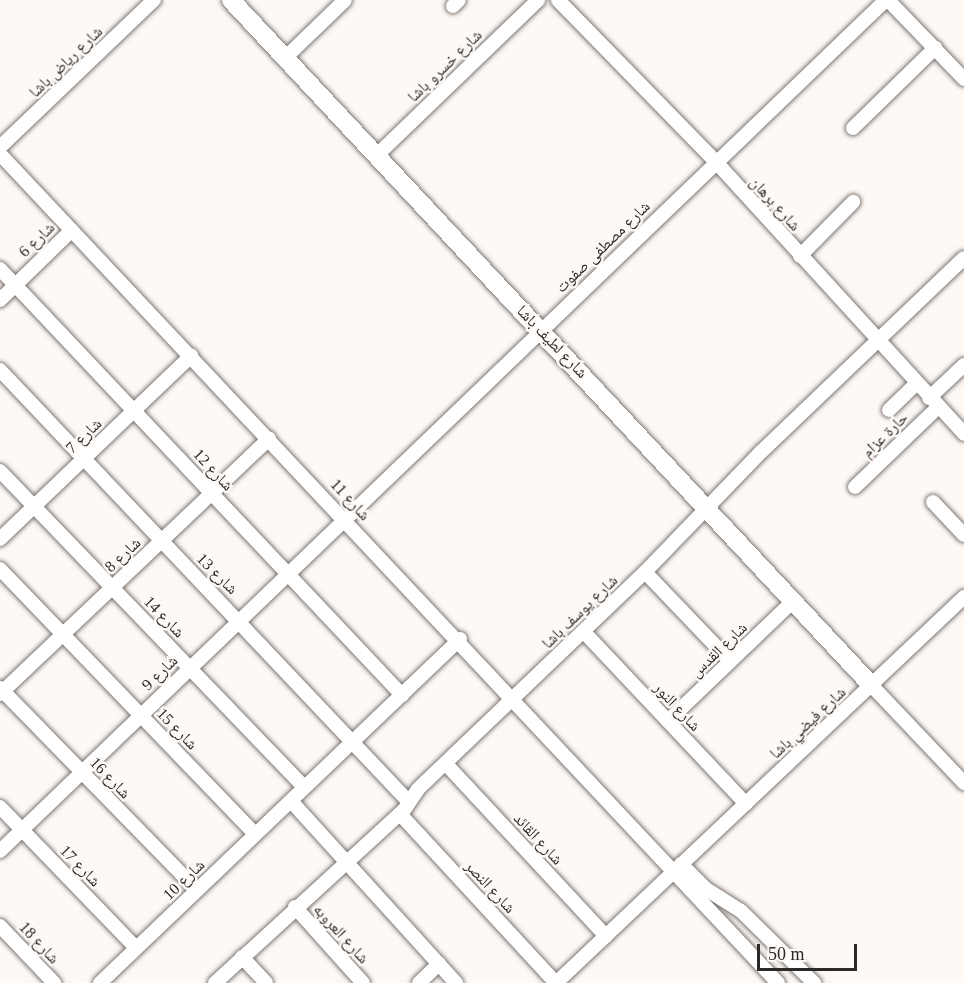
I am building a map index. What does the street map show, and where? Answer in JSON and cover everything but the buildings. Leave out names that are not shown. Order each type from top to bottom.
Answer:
[{"type":"street","name":"شارع رياض باشا","points":[[0,147],[154,0]]},
{"type":"street","name":"شارع لطيف باشا","points":[[231,0],[872,686]]},
{"type":"street","points":[[285,58],[345,0]]},
{"type":"street","name":"شارع خسرو باشا","points":[[376,156],[538,0]]},
{"type":"street","name":"شارع برهان","points":[[558,0],[716,162],[876,341],[964,435]]},
{"type":"street","points":[[887,0],[964,79]]},
{"type":"street","name":"شارع مصطفى صفوت","points":[[345,519],[887,0]]},
{"type":"street","points":[[853,128],[935,48]]},
{"type":"street","name":"شارع 11","points":[[0,154],[677,868]]},
{"type":"street","points":[[800,256],[853,202]]},
{"type":"street","name":"شارع 6","points":[[0,300],[72,230]]},
{"type":"street","name":"شارع يوسف باشا","points":[[215,983],[400,814],[446,764],[645,572],[706,508],[876,341],[964,258]]},
{"type":"street","name":"شارع 12","points":[[0,269],[402,695]]},
{"type":"street","name":"شارع 7","points":[[0,539],[191,356]]},
{"type":"street","name":"حارة عزام","points":[[855,487],[934,403],[964,365]]},
{"type":"street","name":"شارع 13","points":[[0,370],[410,802]]},
{"type":"street","points":[[889,410],[916,384]]},
{"type":"street","name":"شارع 8","points":[[1,691],[269,440]]},
{"type":"street","name":"شارع 14","points":[[0,471],[304,787]]},
{"type":"street","points":[[933,502],[964,535]]},
{"type":"street","name":"شارع 9","points":[[0,851],[345,519]]},
{"type":"street","name":"شارع 15","points":[[0,568],[255,834]]},
{"type":"street","points":[[645,572],[730,661]]},
{"type":"street","name":"شارع فيضي باشا","points":[[556,983],[964,597]]},
{"type":"street","name":"شارع القدس","points":[[668,721],[792,602]]},
{"type":"street","name":"شارع النور","points":[[584,632],[746,804]]},
{"type":"street","name":"شارع 10","points":[[100,983],[460,639]]},
{"type":"street","points":[[872,686],[964,783]]},
{"type":"street","name":"شارع 16","points":[[1,691],[197,890]]},
{"type":"street","name":"شارع القائد","points":[[446,764],[606,936]]},
{"type":"street","points":[[291,801],[456,983]]},
{"type":"street","name":"شارع 17","points":[[0,807],[136,948]]},
{"type":"street","name":"شارع النصر","points":[[400,814],[556,983]]},
{"type":"street","points":[[677,868],[778,983]]},
{"type":"street","points":[[677,868],[741,911],[814,983]]},
{"type":"street","name":"شارع العروبه","points":[[295,908],[363,983]]},
{"type":"street","name":"شارع 18","points":[[0,926],[54,983]]},
{"type":"street","points":[[242,957],[266,983]]},
{"type":"street","points":[[419,983],[439,964]]}]
